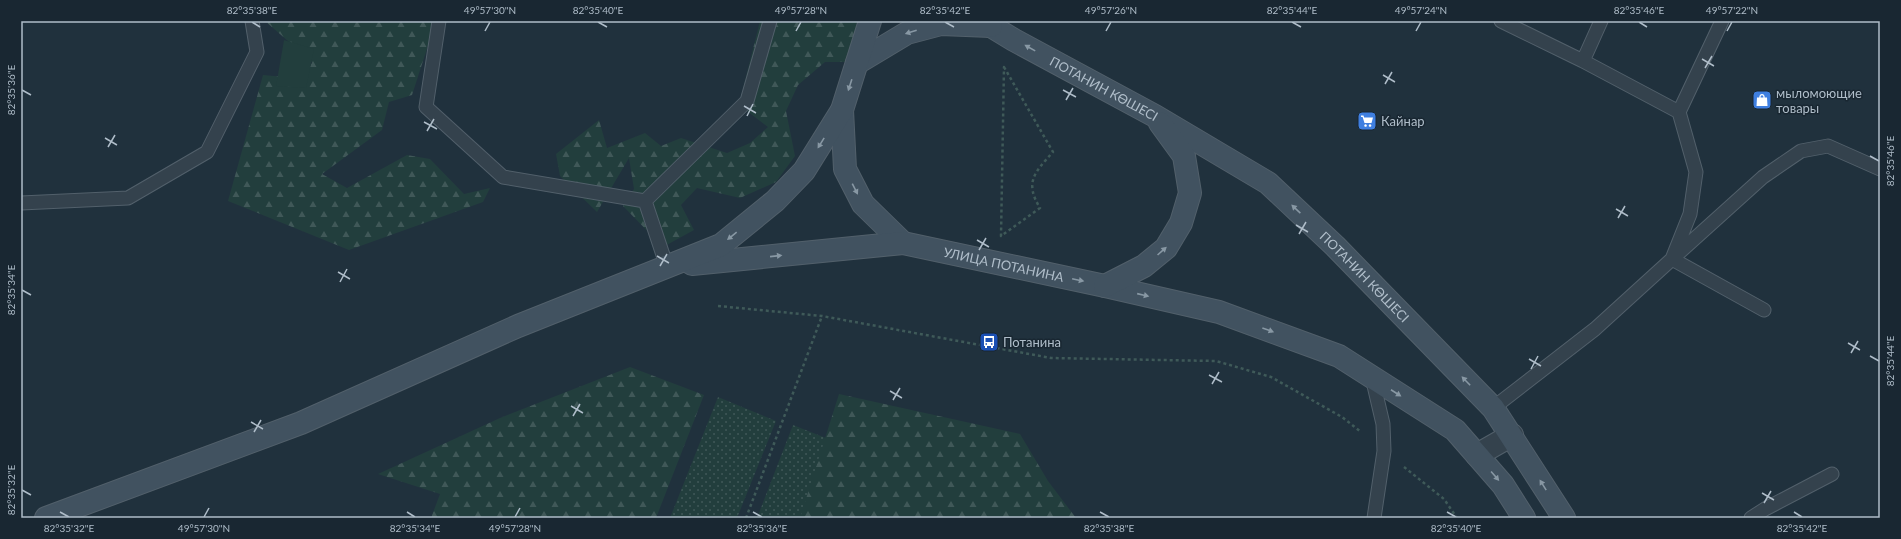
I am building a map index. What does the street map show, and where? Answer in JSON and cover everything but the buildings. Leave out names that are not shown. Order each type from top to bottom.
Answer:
[{"type":"main road","points":[[46,518],[302,423],[518,326],[721,245],[775,201],[804,171],[842,110],[870,21]]},
{"type":"main road","points":[[857,63],[907,33],[941,24],[990,23]]},
{"type":"main road","name":"ПОТАНИН КӨШЕСІ","points":[[990,23],[1014,40],[1155,116],[1268,182],[1335,246],[1493,408],[1512,435],[1564,518]]},
{"type":"main road","points":[[842,110],[845,169],[863,204],[903,243]]},
{"type":"main road","points":[[1105,286],[1144,266],[1166,248],[1181,222],[1190,194],[1184,156],[1155,116]]},
{"type":"main road","points":[[667,266],[903,243]]},
{"type":"main road","name":"УЛИЦА ПОТАНИНА","points":[[903,243],[1105,286]]},
{"type":"main road","points":[[1105,286],[1219,312],[1339,356],[1455,430],[1503,485],[1524,518]]},
{"type":"street","points":[[1477,455],[1512,435]]},
{"type":"lane","points":[[21,203],[128,198],[207,152],[257,52],[252,21]]},
{"type":"lane","points":[[440,21],[426,107],[503,177],[645,201]]},
{"type":"lane","points":[[645,201],[747,101],[770,21]]},
{"type":"lane","points":[[1501,21],[1583,61],[1679,112]]},
{"type":"lane","points":[[1583,61],[1601,21]]},
{"type":"lane","points":[[1672,259],[1690,214],[1696,172],[1679,112],[1722,21]]},
{"type":"lane","points":[[1493,408],[1595,329],[1763,177],[1802,151],[1828,146],[1880,169]]},
{"type":"lane","points":[[645,201],[667,266]]},
{"type":"lane","points":[[1672,259],[1764,310]]},
{"type":"lane","points":[[1372,377],[1383,424],[1384,451],[1374,518]]},
{"type":"lane","points":[[1751,518],[1765,509],[1832,474]]},
{"type":"path","points":[[1004,67],[1053,152],[1039,168],[1032,180],[1036,201],[1040,208],[1001,236],[1002,174],[1004,67]]},
{"type":"path","points":[[718,306],[822,316],[1051,358],[1216,361],[1271,377],[1342,417],[1444,499],[1457,518]]},
{"type":"path","points":[[746,518],[822,316]]},
{"type":"green space","points":[[265,21],[436,21],[412,95],[389,102],[382,130],[322,174],[347,188],[407,155],[430,159],[464,194],[490,188],[483,202],[349,250],[228,201],[263,75],[305,79],[312,62]]},
{"type":"green space","points":[[760,21],[857,21],[851,62],[825,62],[798,85],[786,111],[795,156],[776,182],[740,198],[697,188],[681,205],[694,230],[663,247],[623,206],[634,189],[629,158],[597,212],[560,176],[556,154],[599,120],[607,148],[645,133],[661,146],[681,138],[727,153],[750,143],[768,127],[739,105]]},
{"type":"green space","points":[[284,40],[314,49],[306,88],[276,86]]},
{"type":"green space","points":[[630,367],[704,395],[656,518],[431,518],[440,494],[378,474],[500,418]]},
{"type":"green space","points":[[839,394],[1020,434],[1048,481],[1076,518],[800,518]]},
{"type":"green space","points":[[718,397],[776,421],[737,518],[670,518]]},
{"type":"green space","points":[[793,425],[831,440],[801,518],[757,518]]},
{"type":"place","name":"мыломоющие товары","points":[[1762,100]]},
{"type":"place","name":"Кайнар","points":[[1367,121]]},
{"type":"place","name":"Потанина","points":[[989,342]]}]
